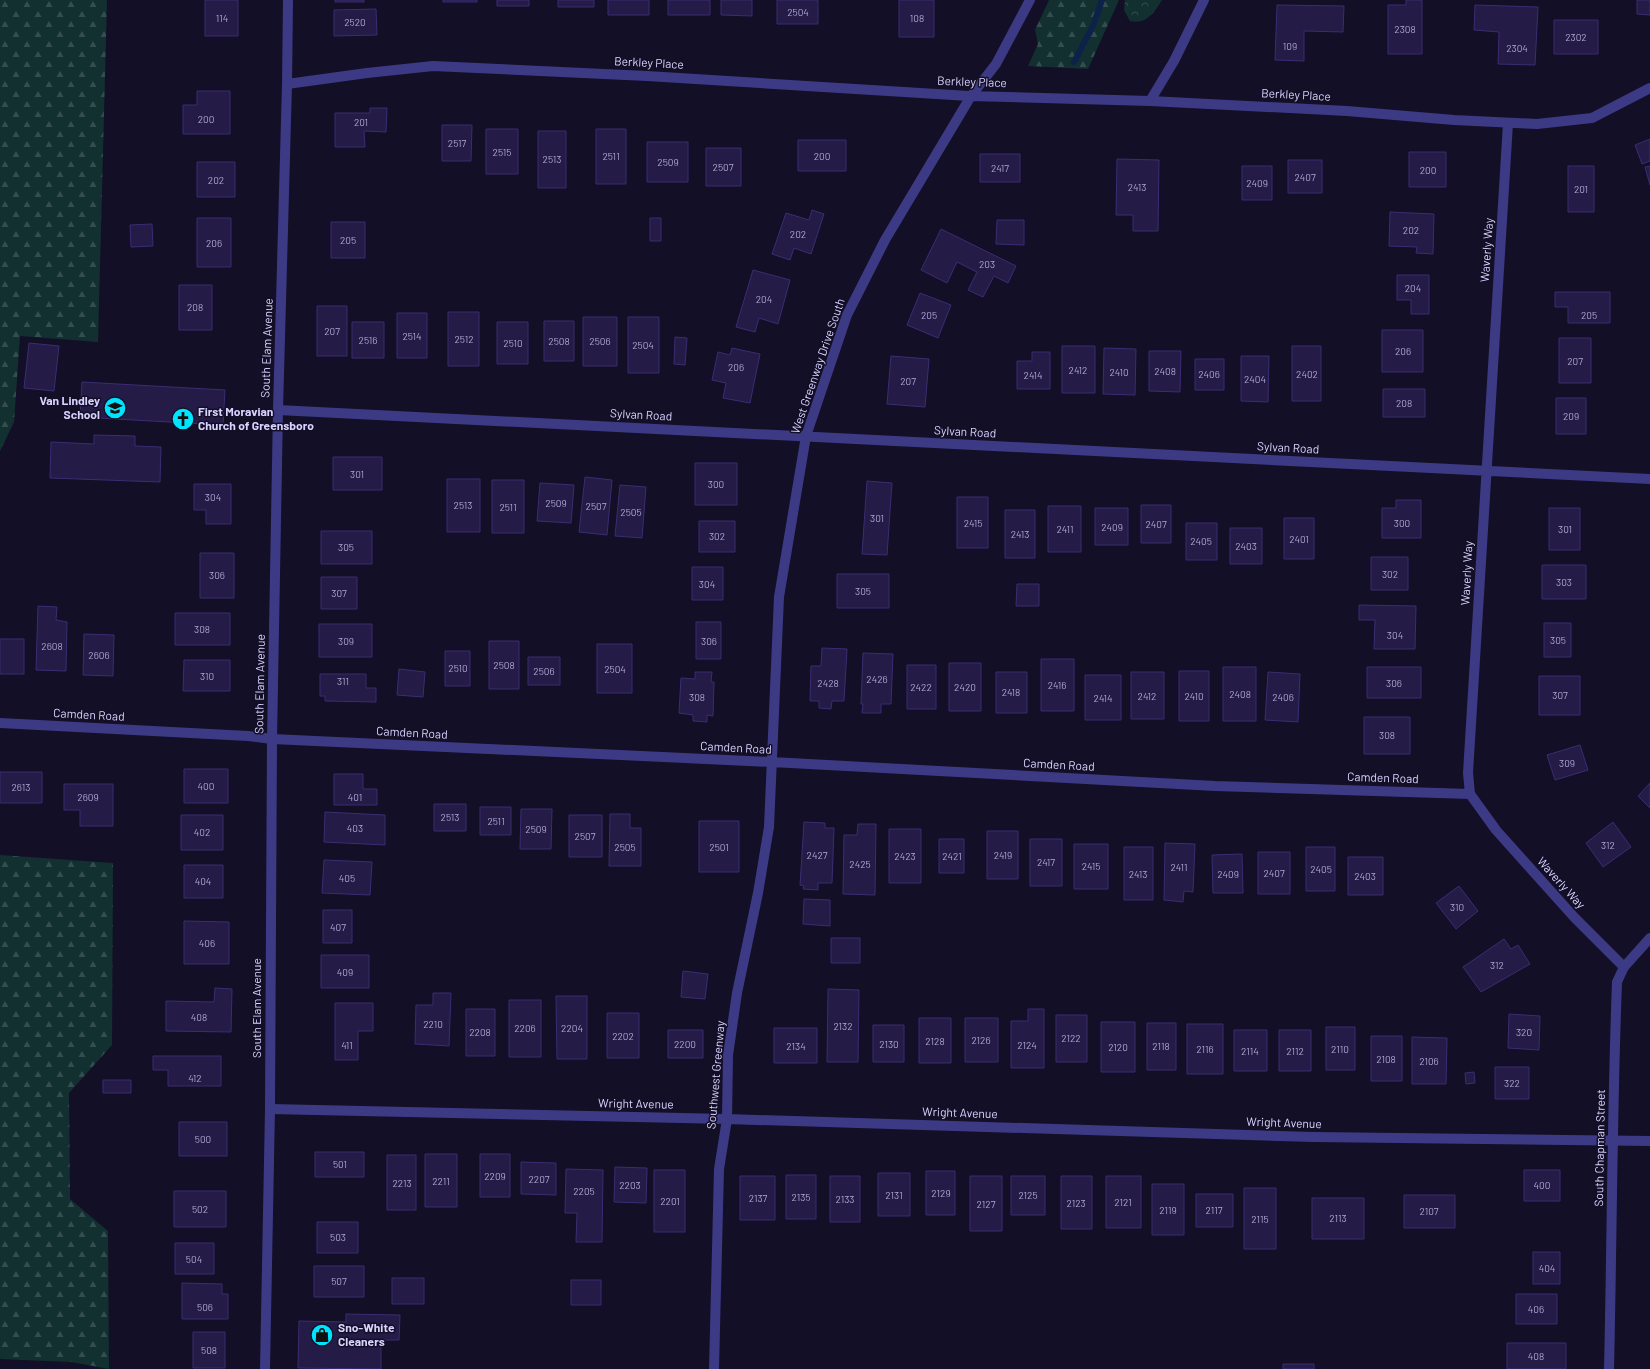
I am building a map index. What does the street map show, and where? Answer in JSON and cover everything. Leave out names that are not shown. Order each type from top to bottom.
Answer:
[{"type":"street","name":"South Elam Avenue","points":[[265,1369],[270,1109],[272,739],[288,0]]},
{"type":"street","name":"West Greenway Drive South","points":[[772,762],[779,597],[806,436],[847,315],[885,240],[970,96],[996,64],[1030,0]]},
{"type":"street","points":[[1150,101],[1174,61],[1204,0]]},
{"type":"street","name":"Berkley Place","points":[[287,84],[433,66],[647,76],[970,96],[1150,101],[1346,111],[1454,120],[1537,124],[1592,118],[1650,88]]},
{"type":"street","name":"Waverly Way","points":[[1508,123],[1468,773],[1470,794],[1496,830],[1574,917],[1624,967]]},
{"type":"street","name":"Sylvan Road","points":[[278,410],[1650,479]]},
{"type":"street","name":"Camden Road","points":[[0,723],[272,739],[772,762],[1215,786],[1470,794]]},
{"type":"street","name":"Southwest Greenway","points":[[714,1369],[719,1169],[727,1119],[728,1055],[737,993],[758,894],[769,827],[772,762]]},
{"type":"street","name":"South Chapman Street","points":[[1609,1369],[1617,982],[1624,967],[1650,938]]},
{"type":"street","name":"Wright Avenue","points":[[270,1109],[727,1119],[1314,1137],[1455,1140],[1650,1141]]},
{"type":"green space","points":[[0,0],[107,0],[98,342],[20,336],[14,422],[0,451]]},
{"type":"green space","points":[[1049,0],[1119,0],[1088,69],[1028,66],[1038,44],[1035,30]]},
{"type":"green space","points":[[1125,0],[1162,0],[1149,17],[1145,20],[1136,22],[1130,21],[1124,10]]},
{"type":"green space","points":[[0,855],[113,863],[112,1045],[69,1093],[70,1199],[108,1231],[109,1369],[71,1362],[0,1359]]},
{"type":"building","points":[[205,0],[238,0],[238,36],[205,36]]},
{"type":"building","points":[[335,0],[364,0],[364,2],[335,2]]},
{"type":"building","points":[[443,0],[477,0],[477,2],[443,2]]},
{"type":"building","points":[[497,0],[529,0],[529,6],[497,6]]},
{"type":"building","points":[[558,0],[594,0],[594,7],[558,7]]},
{"type":"building","points":[[608,0],[649,0],[649,15],[608,15]]},
{"type":"building","points":[[668,0],[710,0],[710,15],[668,15]]},
{"type":"building","points":[[721,0],[752,0],[752,16],[721,15]]},
{"type":"building","points":[[777,0],[818,0],[818,24],[777,24]]},
{"type":"building","points":[[899,0],[934,0],[934,37],[899,37]]},
{"type":"building","points":[[1406,0],[1422,0],[1422,54],[1388,54],[1388,5],[1406,5]]},
{"type":"building","points":[[1637,0],[1650,0],[1650,15],[1637,14]]},
{"type":"building","points":[[1277,5],[1344,6],[1343,32],[1304,31],[1304,61],[1275,60]]},
{"type":"building","points":[[1475,5],[1538,7],[1535,65],[1498,64],[1499,32],[1474,30]]},
{"type":"building","points":[[376,9],[377,35],[334,36],[334,10]]},
{"type":"building","points":[[1554,20],[1598,20],[1598,54],[1554,54]]},
{"type":"building","points":[[197,91],[230,91],[230,134],[183,134],[183,105],[197,105]]},
{"type":"building","points":[[370,108],[387,108],[386,132],[364,131],[365,147],[335,147],[335,113],[370,113]]},
{"type":"building","points":[[442,125],[472,125],[471,161],[442,161]]},
{"type":"building","points":[[486,129],[518,129],[518,174],[486,174]]},
{"type":"building","points":[[596,129],[626,129],[626,184],[596,184]]},
{"type":"building","points":[[538,131],[566,131],[566,188],[538,188]]},
{"type":"building","points":[[1650,139],[1650,161],[1642,164],[1635,145]]},
{"type":"building","points":[[798,140],[846,140],[846,171],[798,171]]},
{"type":"building","points":[[647,142],[688,142],[688,182],[647,182]]},
{"type":"building","points":[[706,148],[741,148],[741,186],[706,186]]},
{"type":"building","points":[[1409,152],[1446,152],[1446,187],[1409,187]]},
{"type":"building","points":[[980,154],[1020,154],[1020,182],[980,182]]},
{"type":"building","points":[[1117,159],[1159,160],[1158,231],[1133,231],[1133,215],[1116,215]]},
{"type":"building","points":[[1288,160],[1322,160],[1322,193],[1288,193]]},
{"type":"building","points":[[197,162],[235,162],[235,197],[197,197]]},
{"type":"building","points":[[1242,166],[1272,166],[1272,200],[1242,200]]},
{"type":"building","points":[[1568,166],[1594,166],[1594,212],[1568,212]]},
{"type":"building","points":[[1650,166],[1650,185],[1645,167]]},
{"type":"building","points":[[812,210],[824,214],[811,254],[794,248],[790,260],[772,254],[786,213],[809,220]]},
{"type":"building","points":[[1390,212],[1434,214],[1433,254],[1416,253],[1417,247],[1389,246]]},
{"type":"building","points":[[197,218],[231,218],[231,267],[197,267]]},
{"type":"building","points":[[650,218],[661,218],[661,241],[650,241]]},
{"type":"building","points":[[997,220],[1024,220],[1024,245],[996,244]]},
{"type":"building","points":[[331,222],[365,222],[365,258],[331,258]]},
{"type":"building","points":[[152,224],[153,246],[131,247],[130,225]]},
{"type":"building","points":[[941,229],[1016,266],[1008,283],[994,276],[983,297],[968,290],[977,272],[957,262],[947,283],[921,270]]},
{"type":"building","points":[[753,270],[790,280],[778,324],[759,318],[755,332],[736,327]]},
{"type":"building","points":[[1397,275],[1429,275],[1429,314],[1411,314],[1411,300],[1397,300]]},
{"type":"building","points":[[179,285],[212,285],[212,330],[179,330]]},
{"type":"building","points":[[1555,292],[1610,292],[1610,323],[1568,323],[1568,307],[1555,307]]},
{"type":"building","points":[[920,293],[951,305],[938,338],[907,325]]},
{"type":"building","points":[[317,306],[347,306],[347,356],[317,356]]},
{"type":"building","points":[[448,312],[479,312],[479,366],[448,366]]},
{"type":"building","points":[[397,313],[427,313],[427,358],[397,358]]},
{"type":"building","points":[[583,317],[617,317],[617,366],[583,366]]},
{"type":"building","points":[[628,317],[659,317],[659,373],[628,373]]},
{"type":"building","points":[[544,321],[574,321],[574,361],[544,361]]},
{"type":"building","points":[[352,322],[384,322],[384,358],[352,358]]},
{"type":"building","points":[[497,322],[528,322],[528,364],[497,364]]},
{"type":"building","points":[[1382,330],[1423,330],[1423,372],[1382,372]]},
{"type":"building","points":[[675,337],[687,338],[685,365],[674,364]]},
{"type":"building","points":[[1559,338],[1591,338],[1591,383],[1559,383]]},
{"type":"building","points":[[29,343],[59,346],[54,391],[24,388]]},
{"type":"building","points":[[1062,346],[1095,346],[1095,393],[1062,393]]},
{"type":"building","points":[[1292,346],[1321,346],[1321,401],[1292,401]]},
{"type":"building","points":[[732,348],[760,354],[750,403],[723,398],[726,383],[712,380],[718,352],[730,355]]},
{"type":"building","points":[[1104,348],[1136,349],[1135,395],[1103,394]]},
{"type":"building","points":[[1149,351],[1181,351],[1180,392],[1149,391]]},
{"type":"building","points":[[1032,352],[1050,352],[1050,389],[1017,389],[1017,361],[1032,361]]},
{"type":"building","points":[[891,356],[929,359],[925,407],[887,404]]},
{"type":"building","points":[[1241,356],[1269,356],[1268,402],[1241,401]]},
{"type":"building","points":[[1195,359],[1224,359],[1224,390],[1195,390]]},
{"type":"building","points":[[82,382],[225,390],[223,425],[80,417]]},
{"type":"building","points":[[1383,389],[1425,389],[1425,417],[1383,417]]},
{"type":"building","points":[[1556,398],[1586,398],[1586,434],[1556,434]]},
{"type":"building","points":[[94,435],[135,436],[135,446],[161,447],[160,482],[50,478],[51,442],[94,444]]},
{"type":"building","points":[[333,457],[382,457],[382,490],[333,490]]},
{"type":"building","points":[[695,463],[737,463],[737,505],[695,505]]},
{"type":"building","points":[[585,477],[612,480],[607,535],[579,532]]},
{"type":"building","points":[[447,479],[480,479],[480,532],[447,532]]},
{"type":"building","points":[[492,480],[524,480],[524,533],[492,533]]},
{"type":"building","points":[[867,481],[892,483],[887,555],[862,554]]},
{"type":"building","points":[[540,483],[574,485],[571,523],[537,521]]},
{"type":"building","points":[[194,484],[231,484],[231,524],[206,524],[206,510],[194,510]]},
{"type":"building","points":[[620,485],[646,487],[642,538],[615,536]]},
{"type":"building","points":[[957,497],[988,497],[988,548],[957,548]]},
{"type":"building","points":[[1396,500],[1421,500],[1421,538],[1382,538],[1382,508],[1396,508]]},
{"type":"building","points":[[1141,505],[1171,505],[1171,543],[1141,543]]},
{"type":"building","points":[[1048,506],[1081,506],[1081,552],[1048,552]]},
{"type":"building","points":[[1095,508],[1128,508],[1128,545],[1095,545]]},
{"type":"building","points":[[1549,508],[1580,508],[1580,550],[1549,550]]},
{"type":"building","points":[[1005,510],[1035,510],[1035,558],[1005,558]]},
{"type":"building","points":[[1284,518],[1314,518],[1314,559],[1284,559]]},
{"type":"building","points":[[699,521],[735,521],[735,552],[699,552]]},
{"type":"building","points":[[1186,523],[1217,523],[1217,560],[1186,560]]},
{"type":"building","points":[[1230,528],[1262,528],[1262,564],[1230,564]]},
{"type":"building","points":[[321,531],[372,531],[372,564],[321,564]]},
{"type":"building","points":[[200,553],[234,553],[234,598],[200,598]]},
{"type":"building","points":[[1371,557],[1408,557],[1408,590],[1371,590]]},
{"type":"building","points":[[1542,565],[1586,565],[1586,599],[1542,599]]},
{"type":"building","points":[[692,567],[723,567],[723,600],[692,600]]},
{"type":"building","points":[[837,574],[889,574],[889,608],[837,608]]},
{"type":"building","points":[[321,577],[357,577],[357,609],[321,609]]},
{"type":"building","points":[[1017,584],[1039,584],[1039,606],[1016,606]]},
{"type":"building","points":[[1359,605],[1416,606],[1415,649],[1374,649],[1375,620],[1359,620]]},
{"type":"building","points":[[38,606],[57,607],[56,620],[67,622],[66,671],[36,670]]},
{"type":"building","points":[[175,613],[230,613],[230,645],[175,645]]},
{"type":"building","points":[[696,622],[721,622],[721,659],[696,659]]},
{"type":"building","points":[[1544,623],[1571,623],[1571,657],[1544,657]]},
{"type":"building","points":[[319,624],[372,624],[372,657],[319,657]]},
{"type":"building","points":[[84,634],[114,635],[113,676],[83,675]]},
{"type":"building","points":[[0,639],[24,639],[24,674],[0,674]]},
{"type":"building","points":[[489,641],[519,641],[519,689],[489,689]]},
{"type":"building","points":[[597,644],[632,644],[632,693],[597,693]]},
{"type":"building","points":[[822,648],[847,649],[844,701],[832,701],[831,709],[819,708],[819,701],[810,701],[811,666],[821,666]]},
{"type":"building","points":[[445,651],[470,651],[470,686],[445,686]]},
{"type":"building","points":[[863,653],[893,654],[891,704],[881,704],[881,713],[862,713]]},
{"type":"building","points":[[528,657],[560,657],[560,685],[528,685]]},
{"type":"building","points":[[1041,659],[1074,659],[1074,711],[1041,711]]},
{"type":"building","points":[[184,660],[230,660],[230,691],[183,691]]},
{"type":"building","points":[[949,663],[981,663],[981,711],[949,711]]},
{"type":"building","points":[[907,665],[936,665],[936,709],[907,709]]},
{"type":"building","points":[[1223,667],[1256,667],[1256,721],[1223,721]]},
{"type":"building","points":[[1367,667],[1421,667],[1421,698],[1367,698]]},
{"type":"building","points":[[399,669],[425,672],[423,697],[397,695]]},
{"type":"building","points":[[1179,671],[1209,671],[1209,721],[1179,721]]},
{"type":"building","points":[[695,672],[712,672],[711,682],[714,682],[713,716],[707,715],[707,722],[693,721],[693,715],[679,713],[681,678],[695,679]]},
{"type":"building","points":[[996,672],[1027,672],[1027,713],[996,713]]},
{"type":"building","points":[[1131,672],[1164,672],[1164,719],[1131,719]]},
{"type":"building","points":[[1268,672],[1300,674],[1298,722],[1265,720]]},
{"type":"building","points":[[320,674],[366,674],[366,688],[376,688],[376,702],[325,701],[325,696],[320,696]]},
{"type":"building","points":[[1085,675],[1121,675],[1121,720],[1085,720]]},
{"type":"building","points":[[1539,676],[1580,676],[1580,715],[1539,715]]},
{"type":"building","points":[[1364,717],[1410,717],[1410,754],[1364,754]]},
{"type":"building","points":[[1580,745],[1588,770],[1555,780],[1547,755]]},
{"type":"building","points":[[184,769],[228,769],[228,803],[184,803]]},
{"type":"building","points":[[0,772],[42,772],[42,803],[0,803]]},
{"type":"building","points":[[334,774],[363,774],[363,789],[377,789],[377,805],[334,805]]},
{"type":"building","points":[[1650,783],[1650,808],[1638,796]]},
{"type":"building","points":[[64,784],[113,784],[113,826],[80,826],[80,810],[64,810]]},
{"type":"building","points":[[434,804],[466,804],[466,831],[434,831]]},
{"type":"building","points":[[480,807],[511,807],[511,835],[480,835]]},
{"type":"building","points":[[521,809],[552,809],[551,849],[520,849]]},
{"type":"building","points":[[325,812],[385,815],[385,845],[324,842]]},
{"type":"building","points":[[610,814],[630,814],[630,828],[641,828],[641,866],[609,866]]},
{"type":"building","points":[[181,815],[223,815],[223,850],[181,850]]},
{"type":"building","points":[[569,815],[602,815],[602,857],[569,857]]},
{"type":"building","points":[[699,821],[739,821],[739,872],[699,872]]},
{"type":"building","points":[[804,822],[825,823],[825,828],[834,828],[832,883],[818,883],[818,890],[803,889],[804,886],[800,885]]},
{"type":"building","points":[[1613,822],[1631,847],[1603,867],[1586,843]]},
{"type":"building","points":[[858,824],[876,824],[875,895],[843,894],[844,835],[857,835]]},
{"type":"building","points":[[889,829],[921,829],[921,883],[889,883]]},
{"type":"building","points":[[987,831],[1018,831],[1018,879],[987,879]]},
{"type":"building","points":[[939,839],[964,839],[964,873],[939,873]]},
{"type":"building","points":[[1030,839],[1062,839],[1062,886],[1030,886]]},
{"type":"building","points":[[1165,843],[1195,844],[1193,892],[1184,891],[1183,902],[1164,900]]},
{"type":"building","points":[[1074,844],[1108,844],[1108,889],[1074,889]]},
{"type":"building","points":[[1124,847],[1153,847],[1153,900],[1124,900]]},
{"type":"building","points":[[1306,847],[1335,847],[1335,891],[1306,891]]},
{"type":"building","points":[[1258,852],[1290,852],[1290,894],[1258,894]]},
{"type":"building","points":[[1242,854],[1243,893],[1213,893],[1212,855]]},
{"type":"building","points":[[1348,857],[1383,857],[1383,895],[1348,895]]},
{"type":"building","points":[[324,860],[372,862],[370,895],[322,893]]},
{"type":"building","points":[[184,865],[223,865],[223,898],[184,898]]},
{"type":"building","points":[[1459,886],[1478,911],[1456,929],[1436,903]]},
{"type":"building","points":[[804,899],[830,900],[830,926],[803,924]]},
{"type":"building","points":[[323,910],[352,910],[352,943],[323,943]]},
{"type":"building","points":[[184,921],[229,922],[229,964],[184,964]]},
{"type":"building","points":[[831,938],[860,938],[860,963],[831,963]]},
{"type":"building","points":[[1504,939],[1511,949],[1518,945],[1530,964],[1481,992],[1463,967]]},
{"type":"building","points":[[321,955],[369,955],[369,988],[321,988]]},
{"type":"building","points":[[683,971],[708,974],[705,999],[681,997]]},
{"type":"building","points":[[215,988],[232,989],[231,1032],[166,1031],[166,1001],[214,1002]]},
{"type":"building","points":[[828,989],[859,990],[858,1062],[827,1062]]},
{"type":"building","points":[[433,993],[451,993],[449,1046],[415,1044],[416,1005],[433,1005]]},
{"type":"building","points":[[556,996],[587,996],[587,1059],[557,1059]]},
{"type":"building","points":[[509,1000],[541,1000],[541,1057],[509,1057]]},
{"type":"building","points":[[335,1003],[373,1003],[373,1031],[358,1031],[358,1060],[335,1060]]},
{"type":"building","points":[[466,1009],[495,1009],[495,1056],[466,1056]]},
{"type":"building","points":[[1028,1009],[1044,1009],[1044,1068],[1011,1068],[1011,1021],[1028,1021]]},
{"type":"building","points":[[607,1013],[639,1013],[639,1058],[607,1058]]},
{"type":"building","points":[[1509,1014],[1540,1016],[1539,1050],[1508,1048]]},
{"type":"building","points":[[1056,1015],[1087,1015],[1087,1062],[1056,1062]]},
{"type":"building","points":[[919,1018],[951,1018],[951,1063],[919,1063]]},
{"type":"building","points":[[965,1018],[998,1018],[998,1062],[965,1062]]},
{"type":"building","points":[[1101,1022],[1135,1022],[1135,1072],[1101,1072]]},
{"type":"building","points":[[1147,1023],[1176,1023],[1176,1070],[1147,1070]]},
{"type":"building","points":[[1187,1024],[1223,1024],[1223,1074],[1187,1074]]},
{"type":"building","points":[[873,1025],[904,1025],[904,1062],[873,1062]]},
{"type":"building","points":[[1326,1027],[1355,1027],[1355,1070],[1326,1070]]},
{"type":"building","points":[[774,1028],[817,1028],[817,1063],[774,1063]]},
{"type":"building","points":[[668,1030],[703,1030],[703,1058],[668,1058]]},
{"type":"building","points":[[1234,1030],[1267,1030],[1267,1071],[1234,1071]]},
{"type":"building","points":[[1279,1030],[1311,1030],[1311,1071],[1279,1071]]},
{"type":"building","points":[[1371,1036],[1402,1036],[1402,1081],[1371,1081]]},
{"type":"building","points":[[1412,1037],[1447,1038],[1446,1084],[1412,1084]]},
{"type":"building","points":[[153,1056],[221,1056],[221,1086],[168,1086],[168,1070],[153,1070]]},
{"type":"building","points":[[1495,1067],[1529,1067],[1529,1099],[1495,1099]]},
{"type":"building","points":[[1474,1072],[1475,1083],[1466,1084],[1465,1073]]},
{"type":"building","points":[[103,1080],[131,1080],[131,1093],[103,1093]]},
{"type":"building","points":[[179,1122],[227,1122],[227,1156],[179,1156]]},
{"type":"building","points":[[315,1152],[364,1152],[364,1177],[315,1177]]},
{"type":"building","points":[[425,1154],[457,1154],[457,1207],[425,1207]]},
{"type":"building","points":[[480,1154],[510,1154],[510,1197],[480,1197]]},
{"type":"building","points":[[387,1155],[416,1155],[416,1210],[387,1210]]},
{"type":"building","points":[[521,1162],[556,1163],[556,1195],[521,1194]]},
{"type":"building","points":[[615,1167],[647,1168],[646,1203],[614,1202]]},
{"type":"building","points":[[566,1169],[603,1170],[602,1242],[576,1242],[577,1213],[565,1213]]},
{"type":"building","points":[[654,1170],[685,1170],[685,1232],[654,1232]]},
{"type":"building","points":[[1524,1170],[1560,1170],[1560,1201],[1524,1201]]},
{"type":"building","points":[[926,1171],[955,1171],[955,1215],[926,1215]]},
{"type":"building","points":[[878,1173],[910,1173],[910,1216],[878,1216]]},
{"type":"building","points":[[786,1175],[816,1175],[816,1219],[786,1219]]},
{"type":"building","points":[[740,1176],[775,1176],[775,1220],[740,1220]]},
{"type":"building","points":[[830,1176],[860,1176],[860,1222],[830,1222]]},
{"type":"building","points":[[970,1176],[1002,1176],[1002,1231],[970,1231]]},
{"type":"building","points":[[1011,1176],[1045,1176],[1045,1215],[1011,1215]]},
{"type":"building","points":[[1061,1176],[1092,1176],[1092,1229],[1061,1229]]},
{"type":"building","points":[[1106,1176],[1141,1176],[1141,1228],[1106,1228]]},
{"type":"building","points":[[1152,1184],[1184,1184],[1184,1235],[1152,1235]]},
{"type":"building","points":[[1244,1188],[1276,1188],[1276,1249],[1244,1249]]},
{"type":"building","points":[[174,1191],[226,1191],[226,1227],[174,1227]]},
{"type":"building","points":[[1196,1194],[1233,1194],[1233,1227],[1196,1227]]},
{"type":"building","points":[[1404,1195],[1455,1195],[1455,1228],[1404,1228]]},
{"type":"building","points":[[1312,1198],[1364,1198],[1364,1239],[1312,1239]]},
{"type":"building","points":[[317,1222],[358,1222],[358,1253],[317,1253]]},
{"type":"building","points":[[175,1243],[214,1243],[214,1274],[175,1274]]},
{"type":"building","points":[[1533,1252],[1560,1252],[1560,1284],[1533,1284]]},
{"type":"building","points":[[314,1266],[364,1266],[364,1297],[314,1297]]},
{"type":"building","points":[[392,1278],[424,1278],[424,1304],[392,1304]]},
{"type":"building","points":[[571,1280],[601,1280],[601,1305],[571,1305]]},
{"type":"building","points":[[182,1283],[222,1284],[222,1294],[228,1294],[228,1319],[182,1319]]},
{"type":"building","points":[[1516,1294],[1557,1294],[1557,1324],[1516,1324]]},
{"type":"building","points":[[346,1314],[400,1315],[399,1340],[381,1340],[381,1369],[298,1368],[299,1321],[346,1322]]},
{"type":"building","points":[[193,1332],[225,1332],[225,1368],[193,1368]]},
{"type":"building","points":[[1507,1343],[1566,1343],[1566,1369],[1507,1369]]},
{"type":"building","points":[[1283,1364],[1314,1364],[1314,1369],[1283,1369]]},
{"type":"waterway","points":[[1074,62],[1093,26],[1102,0]]},
{"type":"place","name":"Van Lindley School","points":[[115,408]]},
{"type":"place","name":"First Moravian Church of Greensboro","points":[[183,419]]},
{"type":"place","name":"Sno-White Cleaners","points":[[322,1335]]}]
